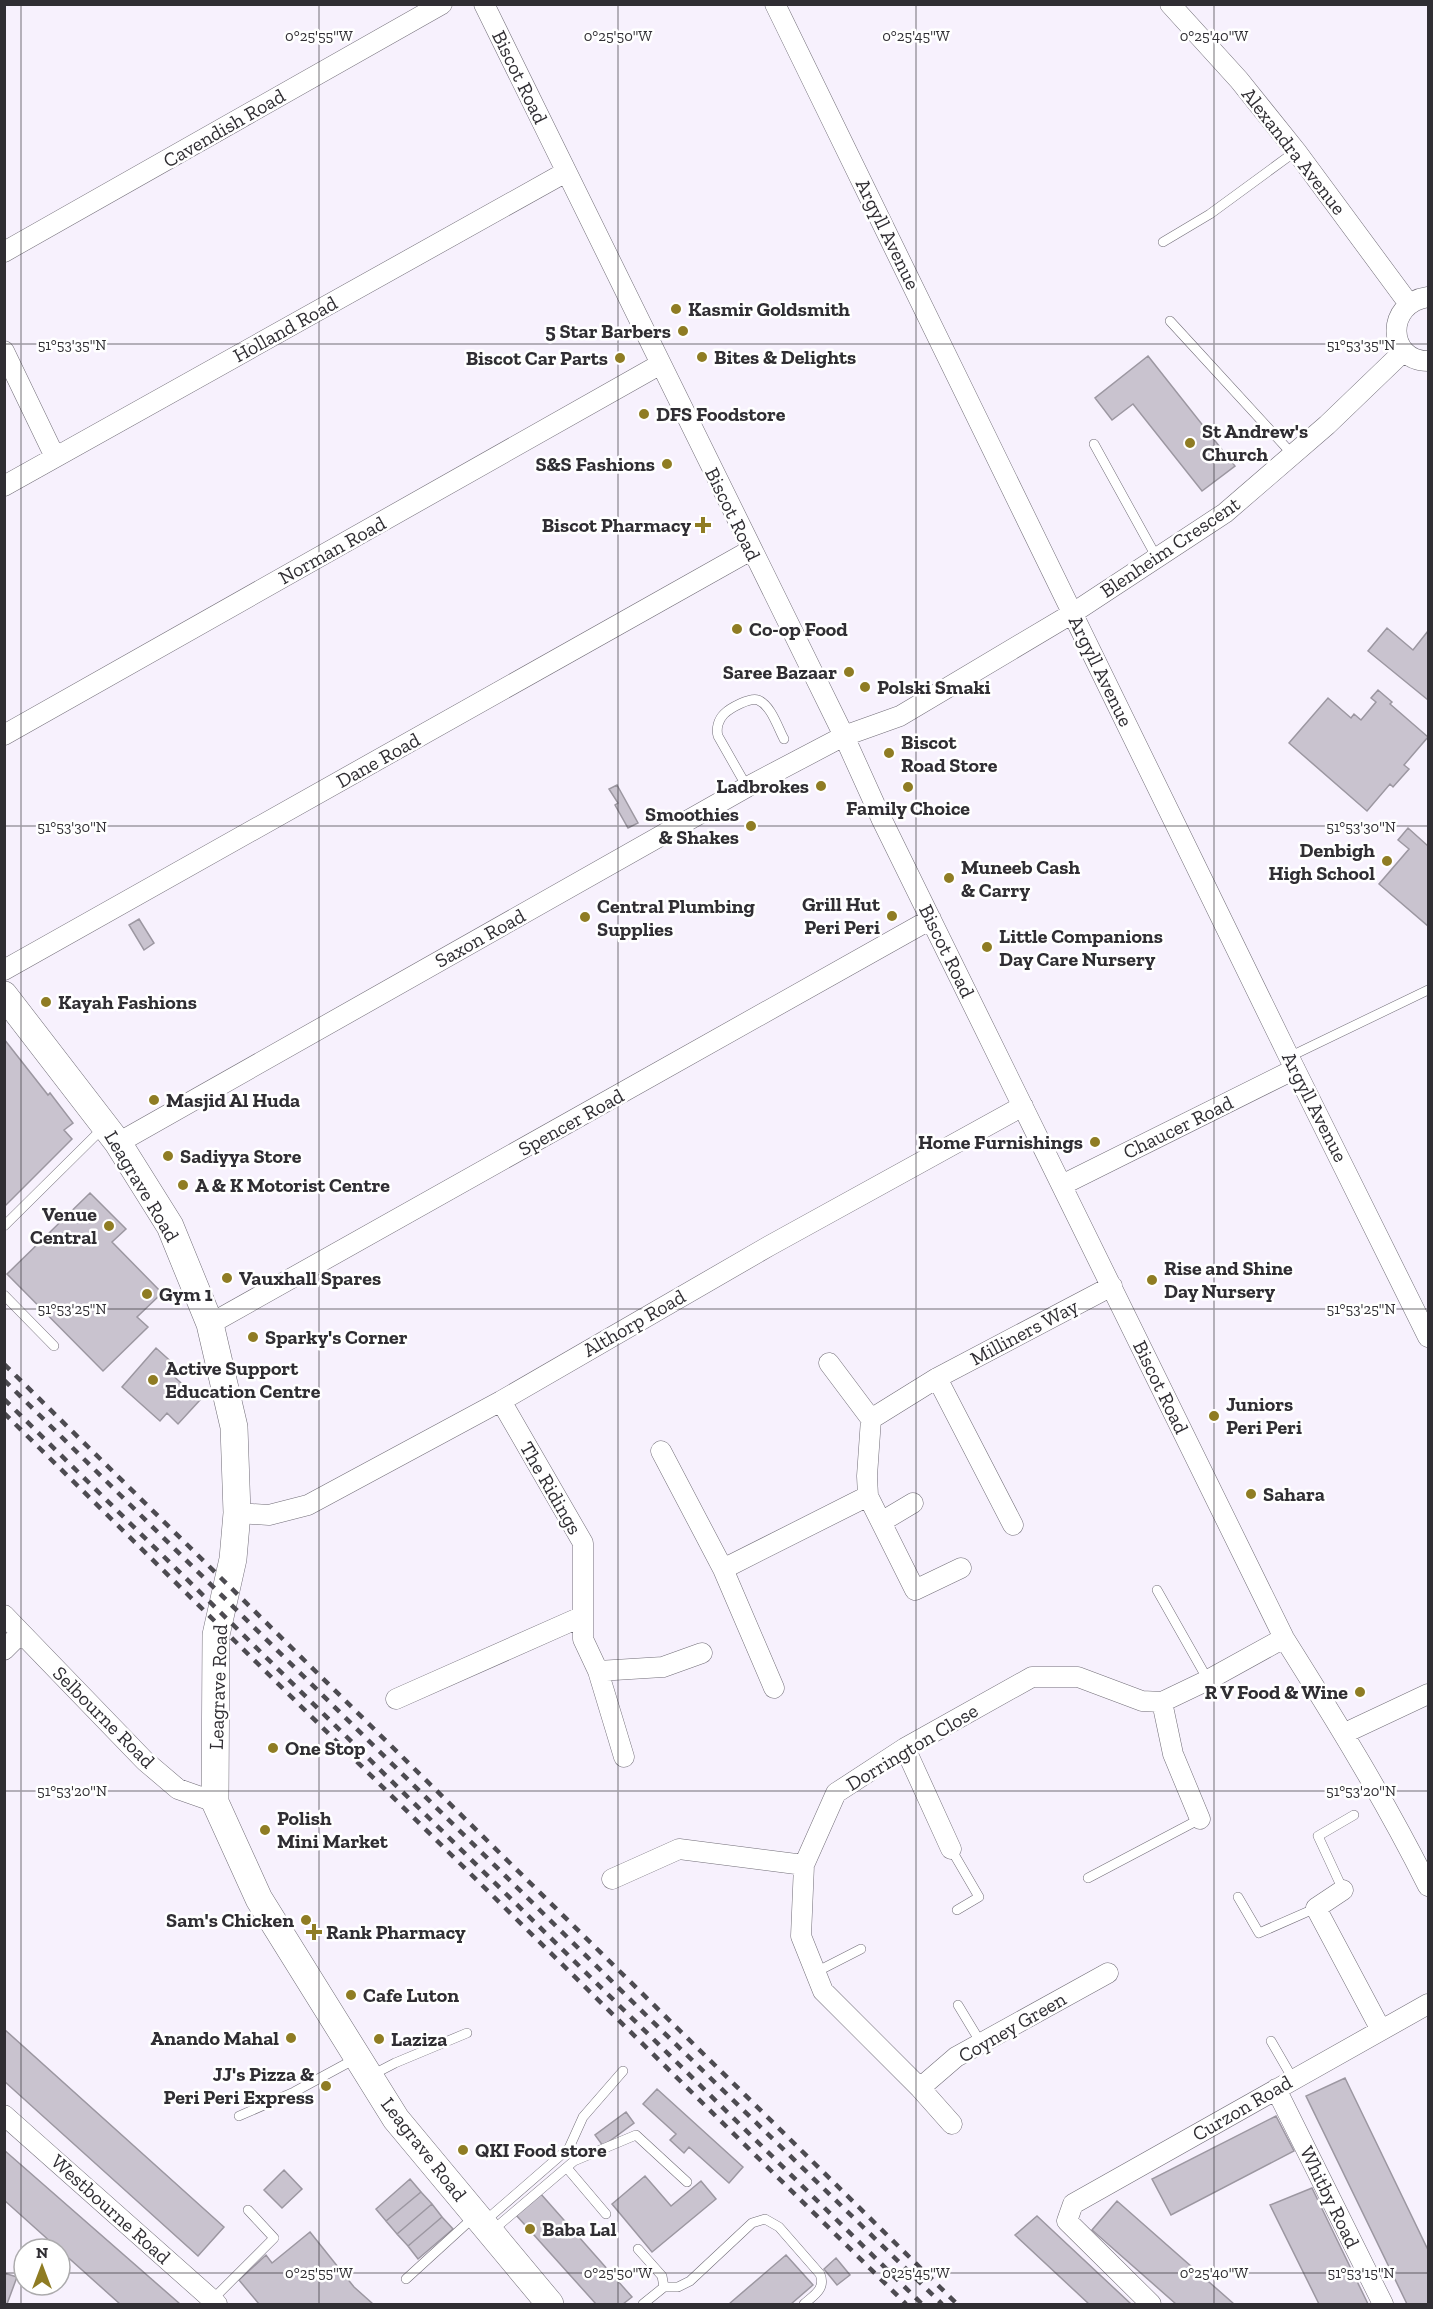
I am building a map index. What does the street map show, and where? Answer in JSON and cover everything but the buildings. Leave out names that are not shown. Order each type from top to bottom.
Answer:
[{"type":"main road","name":"Leagrave Road","points":[[4,995],[112,1134],[170,1226],[210,1324],[234,1427],[237,1513],[233,1559],[216,1635],[215,1802],[260,1899],[396,2118],[550,2304]]},
{"type":"street","name":"Cavendish Road","points":[[4,252],[442,4]]},
{"type":"street","name":"Biscot Road","points":[[484,4],[1284,1638],[1398,1825],[1428,1886]]},
{"type":"street","name":"Argyll Avenue","points":[[774,4],[1428,1337]]},
{"type":"street","name":"Alexandra Avenue","points":[[1170,4],[1239,80],[1296,151],[1409,304]]},
{"type":"street","name":"Holland Road","points":[[4,486],[566,172]]},
{"type":"street","points":[[1428,297],[1409,304],[1402,312],[1396,332],[1404,351],[1413,357],[1428,361]]},
{"type":"street","points":[[4,351],[55,457]]},
{"type":"street","name":"Blenheim Crescent","points":[[844,736],[900,716],[1073,613],[1225,513],[1327,425],[1404,351]]},
{"type":"street","name":"Norman Road","points":[[4,735],[659,365]]},
{"type":"street","name":"Dane Road","points":[[4,970],[751,550]]},
{"type":"street","name":"Saxon Road","points":[[112,1134],[844,736]]},
{"type":"street","name":"Spencer Road","points":[[210,1324],[931,919]]},
{"type":"street","name":"Chaucer Road","points":[[1062,1185],[1292,1063]]},
{"type":"street","name":"Althorp Road","points":[[237,1513],[269,1515],[308,1505],[501,1401],[728,1270],[1023,1106]]},
{"type":"street","name":"Milliners Way","points":[[871,1419],[937,1378],[1112,1286]]},
{"type":"street","points":[[829,1363],[871,1419],[868,1496],[915,1590],[961,1568]]},
{"type":"street","points":[[937,1378],[1013,1525]]},
{"type":"street","name":"The Ridings","points":[[501,1401],[583,1543],[583,1639],[598,1671],[624,1757]]},
{"type":"street","points":[[661,1450],[723,1569],[774,1688]]},
{"type":"street","points":[[723,1569],[868,1496]]},
{"type":"street","points":[[881,1522],[913,1503]]},
{"type":"street","name":"Selbourne Road","points":[[4,1615],[145,1761],[178,1789],[215,1802]]},
{"type":"street","points":[[396,1699],[583,1617]]},
{"type":"street","points":[[4,1650],[21,1633]]},
{"type":"street","points":[[1200,1819],[1173,1754],[1162,1702],[1208,1680],[1284,1638]]},
{"type":"street","points":[[598,1671],[663,1667],[702,1653]]},
{"type":"street","name":"Dorrington Close","points":[[952,2124],[920,2088],[823,1991],[801,1936],[804,1865],[836,1793],[905,1748],[1032,1677],[1078,1677],[1142,1701],[1162,1702]]},
{"type":"street","points":[[1344,1734],[1428,1694]]},
{"type":"street","points":[[905,1748],[951,1849]]},
{"type":"street","points":[[612,1879],[680,1849],[804,1865]]},
{"type":"street","points":[[1343,1890],[1316,1908],[1381,2030]]},
{"type":"street","name":"Coyney Green","points":[[920,2088],[956,2057],[1108,1973]]},
{"type":"street","name":"Curzon Road","points":[[1151,2304],[1067,2221],[1072,2204],[1428,2004]]},
{"type":"street","name":"Whitby Road","points":[[1285,2084],[1383,2304]]},
{"type":"street","name":"Westbourne Road","points":[[4,2115],[214,2302]]},
{"type":"lane","points":[[1163,242],[1210,214],[1296,151]]},
{"type":"lane","points":[[1170,321],[1293,455]]},
{"type":"lane","points":[[1094,444],[1157,558]]},
{"type":"lane","points":[[747,787],[718,736],[717,729],[724,714],[751,700],[759,700],[766,706],[784,739]]},
{"type":"lane","points":[[1292,1063],[1428,990]]},
{"type":"lane","points":[[4,1226],[112,1134]]},
{"type":"lane","points":[[4,1295],[54,1346]]},
{"type":"lane","points":[[1157,1590],[1208,1680]]},
{"type":"lane","points":[[1343,1890],[1318,1836],[1354,1815]]},
{"type":"lane","points":[[1088,1878],[1200,1819]]},
{"type":"lane","points":[[951,1849],[979,1897],[957,1910]]},
{"type":"lane","points":[[1238,1897],[1259,1933],[1316,1908]]},
{"type":"lane","points":[[816,1972],[861,1949]]},
{"type":"lane","points":[[958,2005],[981,2043]]},
{"type":"lane","points":[[239,2116],[294,2092],[364,2067],[395,2063],[466,2033]]},
{"type":"lane","points":[[1271,2042],[1285,2084]]},
{"type":"lane","points":[[484,2223],[569,2148],[583,2117],[623,2071]]},
{"type":"lane","points":[[406,2279],[574,2161],[636,2135],[687,2182]]},
{"type":"lane","points":[[567,2168],[606,2214]]},
{"type":"lane","points":[[214,2302],[274,2238],[248,2210]]},
{"type":"lane","points":[[643,2304],[664,2287],[678,2287],[690,2281],[752,2223],[765,2219],[779,2227],[820,2274],[823,2281],[821,2289],[804,2304]]},
{"type":"lane","points":[[638,2249],[662,2276],[664,2287]]},
{"type":"railway","points":[[4,1364],[957,2304]]},
{"type":"railway","points":[[4,1380],[652,2021],[942,2304]]},
{"type":"railway","points":[[4,1399],[922,2304]]},
{"type":"railway","points":[[4,1413],[906,2304]]},
{"type":"place","name":"Kasmir Goldsmith","points":[[676,309]]},
{"type":"place","name":"5 Star Barbers","points":[[683,331]]},
{"type":"place","name":"Bites & Delights","points":[[702,357]]},
{"type":"place","name":"Biscot Car Parts","points":[[620,358]]},
{"type":"place","name":"DFS Foodstore","points":[[644,414]]},
{"type":"place","name":"St Andrew's Church","points":[[1190,443]]},
{"type":"place","name":"S&S Fashions","points":[[667,464]]},
{"type":"place","name":"Biscot Pharmacy","points":[[703,525]]},
{"type":"place","name":"Co-op Food","points":[[737,629]]},
{"type":"place","name":"Saree Bazaar","points":[[849,672]]},
{"type":"place","name":"Polski Smaki","points":[[865,687]]},
{"type":"place","name":"Biscot Road Store","points":[[889,753]]},
{"type":"place","name":"Ladbrokes","points":[[821,786]]},
{"type":"place","name":"Family Choice","points":[[908,787]]},
{"type":"place","name":"Smoothies & Shakes","points":[[751,826]]},
{"type":"place","name":"Denbigh High School","points":[[1387,861]]},
{"type":"place","name":"Muneeb Cash & Carry","points":[[949,878]]},
{"type":"place","name":"Grill Hut Peri Peri","points":[[892,916]]},
{"type":"place","name":"Central Plumbing Supplies","points":[[585,917]]},
{"type":"place","name":"Little Companions Day Care Nursery","points":[[987,947]]},
{"type":"place","name":"Kayah Fashions","points":[[46,1002]]},
{"type":"place","name":"Masjid Al Huda","points":[[154,1100]]},
{"type":"place","name":"Home Furnishings","points":[[1095,1142]]},
{"type":"place","name":"Sadiyya Store","points":[[168,1156]]},
{"type":"place","name":"A & K Motorist Centre","points":[[183,1185]]},
{"type":"place","name":"Venue Central","points":[[109,1226]]},
{"type":"place","name":"Vauxhall Spares","points":[[227,1278]]},
{"type":"place","name":"Rise and Shine Day Nursery","points":[[1152,1280]]},
{"type":"place","name":"Gym 1","points":[[147,1294]]},
{"type":"place","name":"Sparky's Corner","points":[[253,1337]]},
{"type":"place","name":"Active Support Education Centre","points":[[153,1380]]},
{"type":"place","name":"Juniors Peri Peri","points":[[1214,1416]]},
{"type":"place","name":"Sahara","points":[[1251,1494]]},
{"type":"place","name":"R V Food & Wine","points":[[1360,1692]]},
{"type":"place","name":"One Stop","points":[[273,1748]]},
{"type":"place","name":"Polish Mini Market","points":[[265,1830]]},
{"type":"place","name":"Sam's Chicken","points":[[306,1920]]},
{"type":"place","name":"Rank Pharmacy","points":[[314,1932]]},
{"type":"place","name":"Cafe Luton","points":[[351,1995]]},
{"type":"place","name":"Anando Mahal","points":[[291,2038]]},
{"type":"place","name":"Laziza","points":[[379,2039]]},
{"type":"place","name":"JJ's Pizza & Peri Peri Express","points":[[326,2086]]},
{"type":"place","name":"QKI Food store","points":[[463,2150]]},
{"type":"place","name":"Baba Lal","points":[[530,2229]]}]
